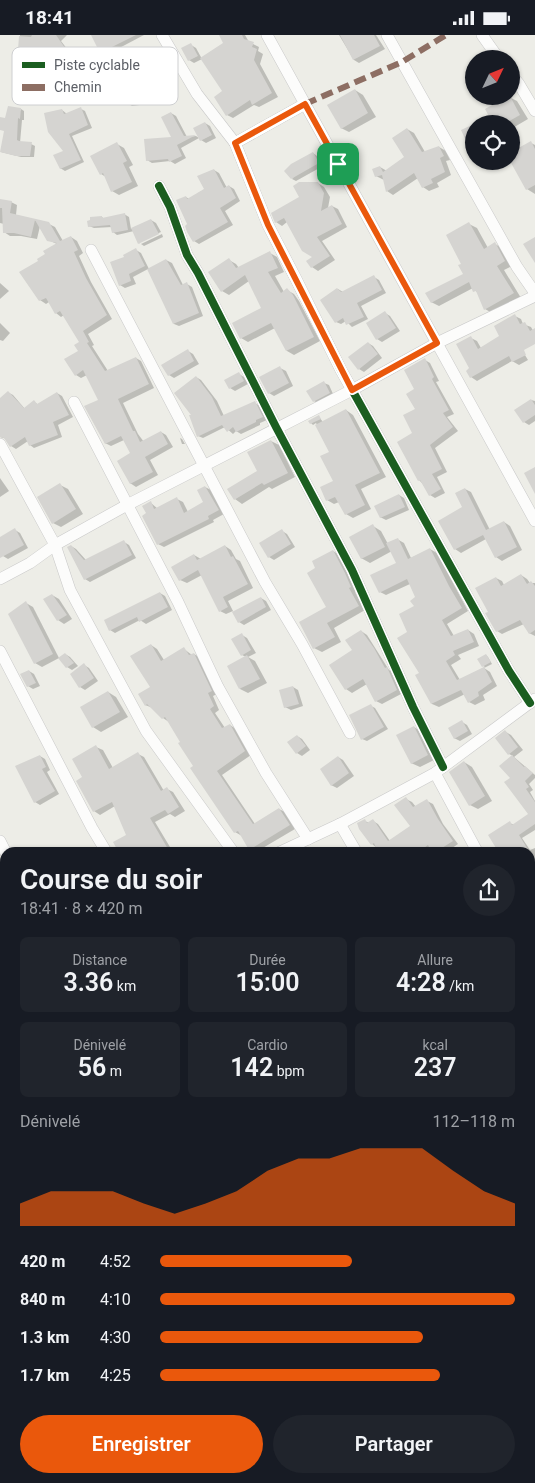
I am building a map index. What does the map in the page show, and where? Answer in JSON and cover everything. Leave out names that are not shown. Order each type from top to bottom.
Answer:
[{"type":"street","points":[[162,35],[169,47]]},
{"type":"street","points":[[267,35],[535,521]]},
{"type":"street","points":[[0,579],[30,563],[55,545],[127,505],[276,427],[352,390],[437,343],[535,295],[517,267],[387,35]]},
{"type":"street","points":[[482,35],[493,50]]},
{"type":"street","points":[[178,61],[198,94],[235,143],[268,225],[352,390],[509,671],[533,701],[439,770],[340,824],[291,847]]},
{"type":"street","points":[[520,88],[535,111]]},
{"type":"street","points":[[235,143],[305,104]]},
{"type":"street","points":[[158,186],[170,207],[187,255],[352,571],[439,770],[475,847]]},
{"type":"street","points":[[91,250],[203,465],[350,733]]},
{"type":"street","points":[[74,401],[178,602],[234,716],[266,773],[308,839]]},
{"type":"street","points":[[0,444],[55,545],[70,590],[146,731],[230,847]]},
{"type":"street","points":[[0,651],[104,847]]},
{"type":"street","points":[[340,824],[353,847]]},
{"type":"building","points":[[32,35],[56,35],[64,47],[18,47],[19,36],[31,37]]},
{"type":"building","points":[[91,35],[136,35],[112,47],[97,47]]},
{"type":"building","points":[[219,35],[242,35],[244,39],[254,42],[252,47],[257,49],[254,60],[272,93],[252,105],[250,100],[226,116],[214,97],[222,91],[200,58],[223,43]]},
{"type":"building","points":[[340,35],[374,35],[380,46],[353,60]]},
{"type":"building","points":[[191,43],[198,56],[188,61],[181,48]]},
{"type":"building","points":[[355,89],[368,113],[341,129],[327,105]]},
{"type":"building","points":[[492,105],[515,105],[520,115],[488,115],[485,109]]},
{"type":"building","points":[[8,106],[21,108],[20,119],[18,118],[17,140],[32,142],[30,156],[16,156],[0,152],[4,131],[0,130],[0,117],[5,118]]},
{"type":"building","points":[[81,107],[88,125],[69,134],[81,160],[60,169],[53,155],[63,151],[48,132],[44,113],[62,109],[64,114]]},
{"type":"building","points":[[171,112],[184,136],[196,135],[177,145],[182,156],[169,162],[168,159],[146,161],[144,139],[171,137],[161,117]]},
{"type":"building","points":[[205,122],[212,135],[200,141],[193,128]]},
{"type":"building","points":[[407,128],[422,152],[439,146],[444,156],[440,158],[445,172],[431,179],[433,183],[422,188],[414,173],[386,192],[382,175],[375,177],[372,169],[380,166],[383,172],[404,157],[392,138]]},
{"type":"building","points":[[465,128],[465,139],[461,130]]},
{"type":"building","points":[[531,141],[535,149],[535,185],[526,190],[515,170],[520,170],[520,147]]},
{"type":"building","points":[[117,142],[127,161],[123,163],[132,182],[111,192],[103,173],[100,175],[90,156]]},
{"type":"building","points":[[313,152],[319,163],[291,179],[284,171],[291,164]]},
{"type":"building","points":[[214,169],[224,188],[229,185],[236,198],[220,208],[228,222],[193,242],[187,232],[185,226],[187,224],[176,200],[186,196],[187,199],[204,189],[197,176]]},
{"type":"building","points":[[299,182],[318,182],[324,193],[321,211],[332,205],[342,224],[317,237],[330,256],[311,268],[306,261],[312,257],[302,251],[284,218],[275,223],[271,213],[299,197],[293,186]]},
{"type":"building","points":[[0,199],[12,201],[10,213],[49,222],[60,241],[71,236],[78,250],[74,252],[107,315],[83,331],[89,342],[87,343],[105,371],[136,357],[149,384],[118,399],[140,442],[161,431],[168,444],[145,457],[153,472],[130,484],[117,461],[130,453],[121,436],[105,444],[84,406],[98,400],[83,370],[75,376],[64,359],[78,351],[74,345],[79,342],[60,311],[55,314],[46,298],[39,301],[19,272],[38,261],[37,259],[45,254],[43,251],[57,243],[47,241],[35,220],[31,237],[14,233],[3,233]]},
{"type":"building","points":[[125,213],[128,230],[112,233],[110,225],[88,227],[87,221],[90,220],[90,217],[102,216],[102,218]]},
{"type":"building","points":[[151,219],[159,234],[138,244],[131,228]]},
{"type":"building","points":[[469,222],[484,249],[495,242],[505,261],[497,266],[514,293],[484,310],[476,291],[473,292],[469,282],[431,303],[425,293],[463,274],[458,265],[461,264],[446,235]]},
{"type":"building","points":[[535,237],[535,263],[523,244]]},
{"type":"building","points":[[136,248],[145,266],[129,274],[131,281],[119,286],[110,262],[124,257],[123,255]]},
{"type":"building","points":[[270,251],[278,268],[268,272],[281,293],[287,288],[293,295],[314,337],[286,351],[271,323],[240,339],[232,323],[261,308],[245,275],[221,292],[208,272],[229,258],[236,268]]},
{"type":"building","points":[[166,259],[181,285],[187,282],[199,313],[173,324],[147,269]]},
{"type":"building","points":[[374,275],[382,290],[357,303],[364,317],[346,325],[343,318],[335,323],[320,300],[337,288],[341,292]]},
{"type":"building","points":[[385,311],[396,328],[376,340],[366,323]]},
{"type":"building","points":[[515,314],[520,324],[525,322],[530,331],[535,328],[535,344],[524,350],[526,355],[512,362],[509,356],[470,378],[466,371],[469,368],[456,344],[471,336],[478,349],[499,336],[494,326]]},
{"type":"building","points":[[368,342],[378,354],[358,370],[348,357]]},
{"type":"building","points":[[188,349],[194,361],[168,376],[161,365]]},
{"type":"building","points":[[425,358],[434,377],[432,379],[449,410],[443,413],[453,427],[430,445],[442,469],[432,474],[441,489],[429,496],[420,480],[418,481],[397,442],[412,433],[403,415],[415,409],[406,394],[414,389],[404,370]]},
{"type":"building","points":[[280,366],[289,383],[268,394],[259,377]]},
{"type":"building","points":[[239,372],[244,381],[229,389],[224,380]]},
{"type":"building","points":[[196,376],[212,397],[221,416],[255,401],[263,417],[236,432],[233,427],[227,432],[222,425],[197,437],[189,415],[191,415],[174,393]]},
{"type":"building","points":[[324,381],[330,393],[313,402],[306,391]]},
{"type":"building","points":[[8,391],[24,408],[34,400],[37,404],[57,392],[69,415],[53,422],[58,435],[29,446],[25,437],[10,447],[4,438],[0,437],[0,398]]},
{"type":"building","points":[[531,399],[535,405],[535,415],[523,423],[514,410]]},
{"type":"building","points":[[346,409],[380,473],[355,485],[365,505],[345,515],[335,497],[326,501],[320,487],[333,481],[320,456],[329,452],[315,425]]},
{"type":"building","points":[[319,415],[321,419],[310,424],[308,421]]},
{"type":"building","points":[[271,440],[288,473],[264,485],[262,483],[234,500],[227,489],[257,471],[247,452]]},
{"type":"building","points":[[535,467],[535,494],[524,473]]},
{"type":"building","points":[[60,483],[76,509],[52,524],[37,497]]},
{"type":"building","points":[[205,486],[219,510],[208,516],[209,519],[157,545],[142,516],[146,513],[142,506],[151,501],[154,509],[177,497],[184,513],[203,502],[197,490]]},
{"type":"building","points":[[465,488],[486,530],[504,521],[517,547],[495,558],[483,535],[454,550],[438,521],[462,507],[455,493]]},
{"type":"building","points":[[399,494],[405,507],[380,518],[374,506]]},
{"type":"building","points":[[373,524],[385,547],[361,559],[349,537]]},
{"type":"building","points":[[15,528],[24,545],[0,558],[0,537]]},
{"type":"building","points":[[282,529],[291,544],[268,558],[259,543]]},
{"type":"building","points":[[398,538],[408,559],[430,548],[462,608],[442,620],[451,636],[468,629],[474,642],[453,651],[455,655],[446,661],[457,680],[484,667],[492,682],[478,692],[479,696],[468,703],[461,690],[431,704],[415,675],[419,673],[397,638],[407,632],[399,614],[414,606],[410,601],[415,597],[407,579],[379,593],[370,575],[396,563],[386,543]]},
{"type":"building","points":[[124,540],[132,555],[84,580],[67,547],[71,545],[84,560]]},
{"type":"building","points":[[225,545],[248,584],[223,597],[228,607],[219,612],[198,570],[179,581],[171,567],[194,554],[197,560]]},
{"type":"building","points":[[333,550],[359,606],[327,623],[335,637],[313,649],[299,622],[326,607],[307,573],[315,568],[312,561]]},
{"type":"building","points":[[521,574],[527,584],[531,581],[535,586],[535,630],[529,634],[520,620],[496,632],[485,613],[488,612],[475,588],[496,577],[501,586]]},
{"type":"building","points":[[160,592],[168,607],[139,622],[137,617],[109,631],[104,620]]},
{"type":"building","points":[[52,594],[67,615],[57,621],[43,599]]},
{"type":"building","points":[[261,597],[266,607],[238,623],[232,612]]},
{"type":"building","points":[[26,601],[53,654],[34,664],[8,614]]},
{"type":"building","points":[[361,630],[385,668],[387,667],[397,690],[375,702],[363,679],[345,690],[329,665],[352,650],[345,640]]},
{"type":"building","points":[[242,633],[251,650],[241,656],[231,639]]},
{"type":"building","points":[[151,644],[161,661],[184,647],[189,655],[194,653],[212,691],[208,693],[214,706],[210,709],[222,728],[230,724],[245,751],[217,771],[253,824],[279,808],[290,825],[254,847],[247,847],[238,831],[234,833],[190,768],[193,766],[178,743],[180,742],[165,717],[162,719],[147,704],[145,706],[138,694],[150,687],[130,656]]},
{"type":"building","points":[[65,653],[74,663],[66,668],[58,658]]},
{"type":"building","points":[[486,654],[491,662],[482,667],[477,659]]},
{"type":"building","points":[[247,655],[260,679],[239,689],[227,666]]},
{"type":"building","points":[[84,663],[94,678],[79,688],[70,674]]},
{"type":"building","points":[[29,670],[36,683],[27,687],[20,674]]},
{"type":"building","points":[[293,686],[299,704],[284,708],[279,690]]},
{"type":"building","points":[[108,691],[120,712],[92,728],[80,707]]},
{"type":"building","points":[[371,704],[384,727],[361,740],[349,715]]},
{"type":"building","points":[[462,720],[468,731],[454,739],[448,728]]},
{"type":"building","points":[[414,726],[428,755],[411,764],[396,735]]},
{"type":"building","points":[[505,730],[518,747],[508,755],[495,738]]},
{"type":"building","points":[[297,735],[306,746],[296,754],[287,742]]},
{"type":"building","points":[[96,745],[109,769],[138,752],[161,791],[167,787],[179,807],[168,814],[165,810],[150,818],[167,847],[116,847],[113,842],[126,835],[112,802],[93,812],[76,781],[82,777],[72,759]]},
{"type":"building","points":[[40,755],[46,767],[42,769],[55,791],[34,803],[15,766]]},
{"type":"building","points":[[512,755],[533,773],[525,781],[529,787],[526,789],[535,802],[535,824],[519,835],[526,847],[495,847],[488,835],[510,821],[512,825],[528,814],[504,782],[510,778],[499,766]]},
{"type":"building","points":[[338,756],[349,773],[331,786],[320,769]]},
{"type":"building","points":[[464,761],[485,796],[469,806],[449,772]]},
{"type":"building","points":[[406,797],[413,807],[427,799],[453,841],[444,847],[429,847],[428,845],[425,847],[376,847],[374,843],[371,845],[359,829],[357,823],[365,819],[367,823],[373,819],[388,841],[410,826],[394,805]]},
{"type":"marked path","points":[[305,104],[402,62],[446,35]]},
{"type":"cycle path","points":[[305,104],[235,143],[268,225],[341,370],[509,671],[530,703]]},
{"type":"cycle path","points":[[159,186],[170,207],[187,255],[352,570],[413,707],[443,767]]},
{"type":"route","points":[[305,104],[338,164],[437,343],[352,390],[268,225],[235,143],[305,104]]}]
